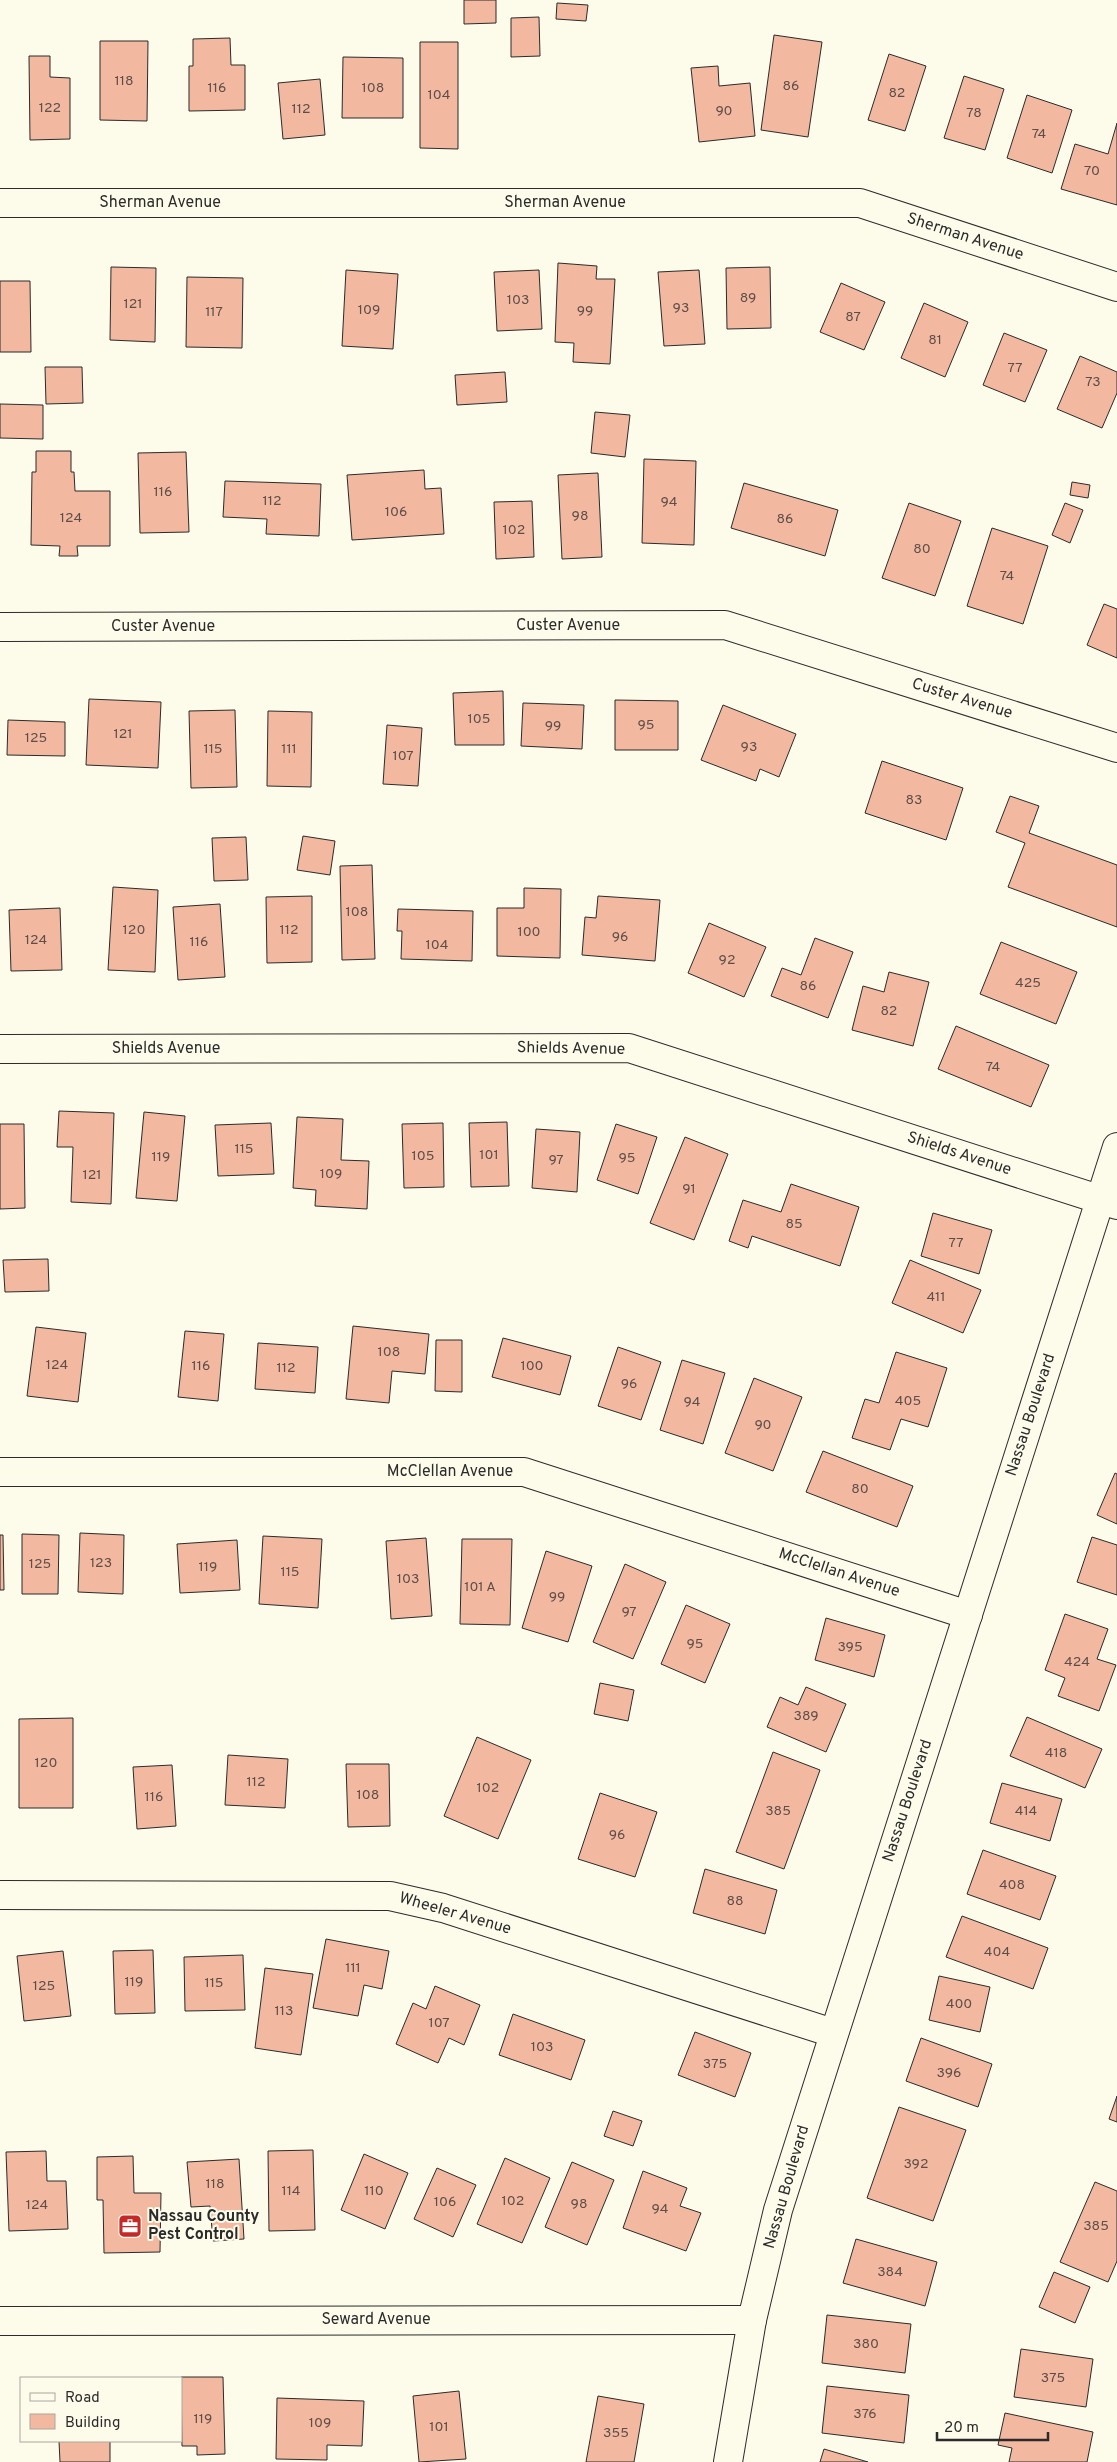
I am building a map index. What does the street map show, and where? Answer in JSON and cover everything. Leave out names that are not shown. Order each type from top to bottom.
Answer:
[{"type":"street","name":"Sherman Avenue","points":[[0,203],[860,203],[1117,287]]},
{"type":"street","name":"Custer Avenue","points":[[0,627],[725,625],[1117,748]]},
{"type":"street","name":"Shields Avenue","points":[[0,1050],[628,1048],[1109,1202]]},
{"type":"street","name":"Nassau Boulevard","points":[[728,2462],[752,2320],[778,2210],[968,1615],[1109,1202],[1117,1147]]},
{"type":"street","name":"McClellan Avenue","points":[[0,1472],[524,1472],[968,1615]]},
{"type":"street","name":"Wheeler Avenue","points":[[0,1895],[390,1896],[443,1908],[833,2033]]},
{"type":"street","name":"Seward Avenue","points":[[0,2321],[752,2320]]},
{"type":"building","points":[[464,0],[496,0],[496,23],[464,24]]},
{"type":"building","points":[[557,3],[588,5],[586,21],[556,19]]},
{"type":"building","points":[[539,17],[540,56],[511,57],[511,18]]},
{"type":"building","points":[[774,35],[822,42],[808,137],[761,130]]},
{"type":"building","points":[[230,38],[231,65],[245,65],[245,110],[189,111],[189,66],[193,66],[193,39]]},
{"type":"building","points":[[100,41],[148,41],[147,121],[100,120]]},
{"type":"building","points":[[420,42],[458,42],[458,149],[420,148]]},
{"type":"building","points":[[889,54],[926,66],[905,131],[868,120]]},
{"type":"building","points":[[29,56],[50,56],[50,77],[70,78],[70,139],[30,140]]},
{"type":"building","points":[[343,57],[403,58],[403,118],[342,118]]},
{"type":"building","points":[[718,66],[719,86],[750,83],[755,136],[699,142],[691,68]]},
{"type":"building","points":[[964,76],[1004,89],[985,150],[944,138]]},
{"type":"building","points":[[320,79],[325,135],[283,139],[278,83]]},
{"type":"building","points":[[1027,95],[1072,110],[1052,173],[1007,158]]},
{"type":"building","points":[[1117,123],[1117,205],[1061,189],[1075,144],[1108,154]]},
{"type":"building","points":[[558,263],[597,266],[596,279],[615,279],[610,364],[573,362],[574,343],[555,342]]},
{"type":"building","points":[[111,267],[156,268],[155,342],[110,340]]},
{"type":"building","points":[[770,267],[771,328],[727,329],[726,268]]},
{"type":"building","points":[[346,270],[398,274],[393,349],[342,346]]},
{"type":"building","points":[[539,270],[542,329],[497,331],[494,272]]},
{"type":"building","points":[[699,270],[705,344],[664,346],[658,272]]},
{"type":"building","points":[[187,277],[243,278],[242,348],[186,347]]},
{"type":"building","points":[[0,281],[30,281],[31,352],[0,352]]},
{"type":"building","points":[[841,283],[885,302],[864,350],[820,332]]},
{"type":"building","points":[[924,303],[968,322],[945,377],[901,358]]},
{"type":"building","points":[[1004,333],[1047,350],[1025,402],[983,385]]},
{"type":"building","points":[[1080,356],[1117,372],[1117,393],[1102,428],[1057,409]]},
{"type":"building","points":[[45,367],[82,367],[83,403],[46,404]]},
{"type":"building","points":[[505,372],[507,402],[457,405],[455,375]]},
{"type":"building","points":[[0,404],[43,405],[43,439],[0,438]]},
{"type":"building","points":[[595,412],[630,415],[625,457],[591,453]]},
{"type":"building","points":[[36,451],[71,451],[71,472],[74,472],[75,491],[110,491],[110,546],[77,546],[78,556],[59,556],[60,546],[31,545],[32,472],[36,472]]},
{"type":"building","points":[[186,452],[189,532],[140,533],[138,453]]},
{"type":"building","points":[[644,459],[696,461],[694,545],[642,543]]},
{"type":"building","points":[[424,470],[425,489],[441,488],[444,534],[352,540],[347,475]]},
{"type":"building","points":[[598,473],[602,557],[562,559],[558,475]]},
{"type":"building","points":[[225,481],[321,484],[319,536],[266,534],[267,519],[223,517]]},
{"type":"building","points":[[1072,482],[1090,485],[1088,498],[1070,495]]},
{"type":"building","points":[[744,483],[838,510],[825,556],[731,528]]},
{"type":"building","points":[[532,501],[534,557],[496,559],[494,502]]},
{"type":"building","points":[[909,503],[961,521],[935,596],[882,578]]},
{"type":"building","points":[[1065,503],[1083,510],[1070,543],[1052,535]]},
{"type":"building","points":[[992,528],[1048,546],[1023,624],[967,606]]},
{"type":"building","points":[[1104,604],[1117,609],[1117,658],[1087,645]]},
{"type":"building","points":[[503,691],[504,745],[455,745],[453,693]]},
{"type":"building","points":[[89,699],[161,702],[158,768],[86,765]]},
{"type":"building","points":[[615,700],[678,701],[678,750],[615,750]]},
{"type":"building","points":[[523,703],[584,705],[582,749],[521,746]]},
{"type":"building","points":[[723,705],[796,734],[779,777],[760,769],[756,781],[701,760]]},
{"type":"building","points":[[235,710],[237,787],[191,788],[189,711]]},
{"type":"building","points":[[268,711],[312,712],[311,787],[267,786]]},
{"type":"building","points":[[8,720],[65,722],[65,756],[7,755]]},
{"type":"building","points":[[387,725],[422,728],[418,786],[383,784]]},
{"type":"building","points":[[882,761],[963,788],[946,840],[865,813]]},
{"type":"building","points":[[1010,796],[1039,806],[1029,833],[1117,865],[1117,927],[1008,887],[1025,843],[996,832]]},
{"type":"building","points":[[303,836],[335,841],[330,875],[297,870]]},
{"type":"building","points":[[246,837],[248,880],[214,881],[212,838]]},
{"type":"building","points":[[372,865],[375,959],[342,960],[340,866]]},
{"type":"building","points":[[113,887],[158,890],[155,972],[108,970]]},
{"type":"building","points":[[524,888],[561,889],[560,958],[497,956],[497,908],[524,908]]},
{"type":"building","points":[[312,896],[312,962],[267,963],[266,897]]},
{"type":"building","points":[[598,896],[660,900],[655,961],[582,955],[585,917],[596,918]]},
{"type":"building","points":[[220,904],[225,977],[178,980],[173,907]]},
{"type":"building","points":[[60,908],[62,970],[11,971],[9,910]]},
{"type":"building","points":[[398,909],[473,911],[472,961],[401,959],[402,931],[397,931]]},
{"type":"building","points":[[709,923],[766,947],[744,997],[688,973]]},
{"type":"building","points":[[815,938],[853,952],[828,1018],[771,996],[782,968],[801,975]]},
{"type":"building","points":[[1001,942],[1077,972],[1056,1024],[980,994]]},
{"type":"building","points":[[889,972],[929,982],[913,1046],[852,1030],[863,986],[884,992]]},
{"type":"building","points":[[956,1026],[1049,1065],[1031,1107],[938,1069]]},
{"type":"building","points":[[59,1111],[114,1113],[111,1204],[71,1202],[73,1147],[57,1147]]},
{"type":"building","points":[[144,1112],[185,1116],[177,1201],[136,1198]]},
{"type":"building","points":[[297,1117],[343,1119],[341,1160],[369,1161],[367,1209],[315,1206],[316,1190],[293,1188]]},
{"type":"building","points":[[507,1122],[509,1186],[471,1187],[469,1123]]},
{"type":"building","points":[[271,1123],[274,1174],[218,1176],[215,1125]]},
{"type":"building","points":[[443,1123],[444,1187],[404,1188],[402,1124]]},
{"type":"building","points":[[0,1124],[24,1124],[25,1208],[0,1209]]},
{"type":"building","points":[[616,1124],[657,1137],[638,1194],[597,1180]]},
{"type":"building","points":[[536,1129],[580,1132],[577,1192],[532,1188]]},
{"type":"building","points":[[685,1137],[728,1154],[694,1240],[650,1223]]},
{"type":"building","points":[[791,1184],[859,1207],[840,1266],[752,1236],[748,1248],[729,1241],[743,1200],[781,1212]]},
{"type":"building","points":[[933,1213],[992,1230],[979,1274],[921,1256]]},
{"type":"building","points":[[48,1259],[49,1291],[5,1292],[3,1260]]},
{"type":"building","points":[[910,1260],[981,1290],[963,1333],[892,1303]]},
{"type":"building","points":[[353,1326],[429,1334],[425,1374],[392,1371],[389,1403],[346,1399]]},
{"type":"building","points":[[36,1327],[86,1333],[78,1402],[27,1396]]},
{"type":"building","points":[[185,1331],[224,1334],[218,1401],[178,1397]]},
{"type":"building","points":[[503,1338],[571,1356],[560,1395],[492,1377]]},
{"type":"building","points":[[436,1340],[462,1340],[462,1392],[435,1391]]},
{"type":"building","points":[[258,1343],[318,1347],[315,1393],[255,1389]]},
{"type":"building","points":[[618,1347],[661,1362],[641,1420],[598,1406]]},
{"type":"building","points":[[896,1352],[947,1368],[928,1427],[901,1419],[890,1450],[852,1438],[865,1399],[879,1403]]},
{"type":"building","points":[[682,1360],[725,1373],[703,1444],[660,1430]]},
{"type":"building","points":[[754,1378],[802,1397],[773,1471],[725,1453]]},
{"type":"building","points":[[823,1451],[913,1486],[897,1527],[806,1492]]},
{"type":"building","points":[[1115,1473],[1117,1474],[1117,1524],[1097,1515]]},
{"type":"building","points":[[80,1533],[124,1535],[123,1594],[78,1592]]},
{"type":"building","points":[[22,1534],[59,1535],[58,1594],[22,1594]]},
{"type":"building","points":[[0,1535],[3,1535],[4,1590],[0,1590]]},
{"type":"building","points":[[263,1536],[322,1539],[318,1608],[259,1604]]},
{"type":"building","points":[[1092,1537],[1117,1545],[1117,1595],[1077,1582]]},
{"type":"building","points":[[426,1538],[432,1616],[391,1619],[386,1541]]},
{"type":"building","points":[[462,1539],[512,1539],[510,1625],[460,1624]]},
{"type":"building","points":[[237,1540],[240,1590],[180,1593],[177,1544]]},
{"type":"building","points":[[546,1551],[592,1566],[568,1642],[522,1628]]},
{"type":"building","points":[[625,1564],[666,1582],[633,1659],[593,1642]]},
{"type":"building","points":[[686,1605],[730,1624],[705,1683],[661,1664]]},
{"type":"building","points":[[1065,1614],[1108,1629],[1097,1659],[1116,1665],[1099,1711],[1058,1696],[1065,1678],[1045,1670]]},
{"type":"building","points":[[826,1618],[885,1635],[874,1677],[815,1660]]},
{"type":"building","points":[[600,1683],[634,1690],[628,1721],[594,1714]]},
{"type":"building","points":[[806,1687],[846,1704],[826,1752],[767,1727],[780,1697],[798,1705]]},
{"type":"building","points":[[1027,1717],[1102,1749],[1085,1788],[1010,1756]]},
{"type":"building","points":[[73,1718],[73,1808],[19,1808],[19,1719]]},
{"type":"building","points":[[477,1737],[531,1760],[498,1839],[444,1816]]},
{"type":"building","points":[[773,1752],[820,1770],[784,1869],[736,1852]]},
{"type":"building","points":[[228,1755],[288,1759],[285,1808],[225,1805]]},
{"type":"building","points":[[346,1764],[389,1764],[390,1826],[348,1827]]},
{"type":"building","points":[[172,1765],[176,1826],[137,1829],[133,1767]]},
{"type":"building","points":[[1002,1783],[1062,1799],[1050,1841],[990,1823]]},
{"type":"building","points":[[600,1793],[657,1812],[635,1877],[578,1859]]},
{"type":"building","points":[[983,1850],[1056,1876],[1040,1920],[967,1894]]},
{"type":"building","points":[[705,1869],[777,1890],[765,1934],[693,1913]]},
{"type":"building","points":[[962,1916],[1048,1948],[1033,1989],[946,1957]]},
{"type":"building","points":[[326,1939],[389,1951],[382,1989],[364,1985],[358,2016],[313,2008]]},
{"type":"building","points":[[153,1950],[155,2013],[115,2014],[113,1951]]},
{"type":"building","points":[[63,1951],[71,2016],[24,2021],[17,1956]]},
{"type":"building","points":[[243,1955],[245,2010],[185,2011],[184,1957]]},
{"type":"building","points":[[265,1968],[313,1974],[301,2055],[255,2048]]},
{"type":"building","points":[[939,1976],[990,1987],[980,2032],[929,2020]]},
{"type":"building","points":[[435,1986],[480,2005],[464,2045],[449,2038],[438,2063],[396,2044],[413,2003],[426,2009]]},
{"type":"building","points":[[513,2014],[585,2040],[571,2080],[499,2055]]},
{"type":"building","points":[[695,2032],[751,2053],[735,2097],[678,2075]]},
{"type":"building","points":[[921,2038],[992,2064],[978,2107],[906,2081]]},
{"type":"building","points":[[1117,2096],[1117,2122],[1109,2119]]},
{"type":"building","points":[[899,2107],[966,2130],[933,2221],[867,2198]]},
{"type":"building","points":[[613,2111],[642,2121],[633,2146],[604,2136]]},
{"type":"building","points":[[313,2150],[315,2230],[269,2231],[268,2151]]},
{"type":"building","points":[[46,2151],[47,2181],[66,2181],[68,2229],[9,2231],[6,2152]]},
{"type":"building","points":[[364,2154],[408,2173],[385,2229],[341,2210]]},
{"type":"building","points":[[133,2156],[134,2193],[161,2193],[160,2252],[104,2253],[103,2200],[97,2200],[97,2157]]},
{"type":"building","points":[[505,2158],[550,2178],[522,2243],[477,2224]]},
{"type":"building","points":[[239,2159],[244,2239],[213,2241],[210,2206],[191,2207],[187,2162]]},
{"type":"building","points":[[572,2162],[614,2180],[587,2245],[545,2227]]},
{"type":"building","points":[[437,2168],[476,2185],[453,2237],[414,2219]]},
{"type":"building","points":[[643,2171],[687,2188],[680,2206],[701,2213],[686,2251],[623,2228]]},
{"type":"building","points":[[1095,2182],[1117,2191],[1117,2261],[1108,2282],[1060,2262]]},
{"type":"building","points":[[856,2239],[937,2262],[925,2306],[843,2283]]},
{"type":"building","points":[[1054,2272],[1090,2287],[1075,2323],[1039,2307]]},
{"type":"building","points":[[827,2315],[911,2324],[905,2373],[822,2363]]},
{"type":"building","points":[[1021,2349],[1093,2359],[1086,2407],[1014,2397]]},
{"type":"building","points":[[182,2377],[223,2377],[225,2454],[197,2455],[197,2446],[182,2446]]},
{"type":"building","points":[[827,2386],[909,2395],[904,2443],[822,2433]]},
{"type":"building","points":[[459,2391],[466,2459],[419,2462],[413,2396]]},
{"type":"building","points":[[598,2396],[644,2404],[634,2462],[586,2462]]},
{"type":"building","points":[[277,2398],[364,2401],[362,2446],[327,2445],[327,2460],[276,2459]]},
{"type":"building","points":[[1005,2413],[1093,2432],[1087,2462],[1009,2462],[1012,2448],[998,2445]]},
{"type":"building","points":[[59,2442],[110,2442],[110,2462],[60,2462]]},
{"type":"building","points":[[824,2449],[868,2462],[820,2462]]},
{"type":"place","name":"Nassau County Pest Control","points":[[130,2226]]}]
